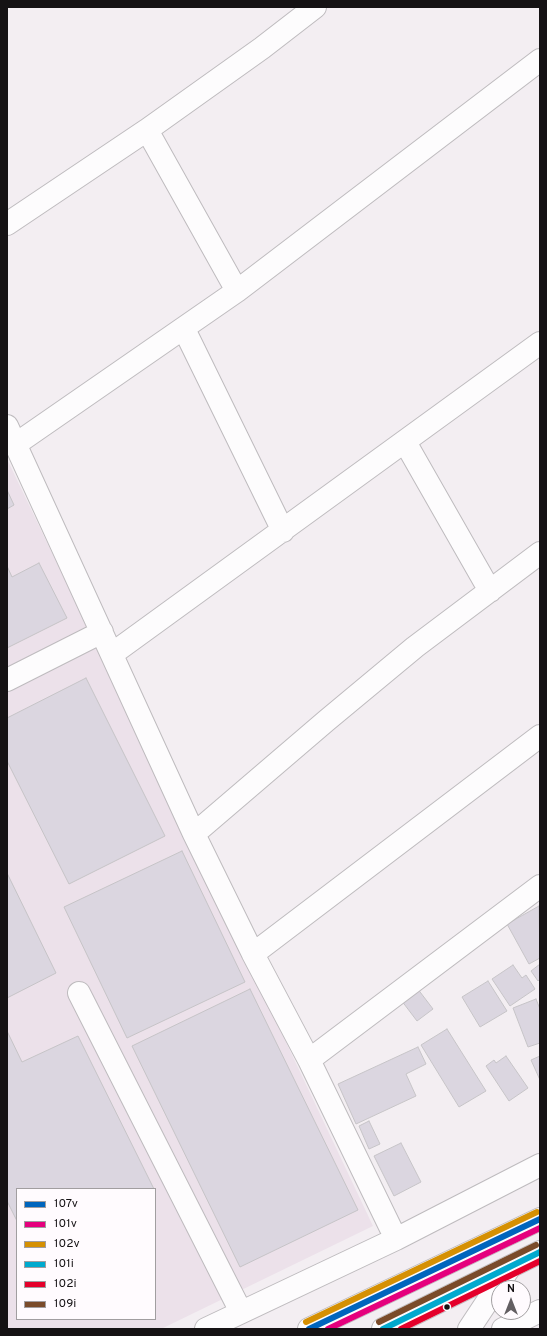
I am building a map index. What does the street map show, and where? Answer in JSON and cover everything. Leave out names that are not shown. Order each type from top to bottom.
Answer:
[{"type":"main road","points":[[7,224],[148,130],[262,48],[315,7]]},
{"type":"main road","points":[[396,1239],[309,1060],[253,954],[194,834],[12,435],[184,329],[238,291],[540,60]]},
{"type":"main road","points":[[148,130],[238,291]]},
{"type":"main road","points":[[184,329],[283,531]]},
{"type":"main road","points":[[112,654],[540,343]]},
{"type":"main road","points":[[405,442],[490,591]]},
{"type":"main road","points":[[194,834],[326,720],[415,647],[540,553]]},
{"type":"main road","points":[[7,680],[102,632]]},
{"type":"main road","points":[[253,954],[540,736]]},
{"type":"main road","points":[[309,1060],[540,886]]},
{"type":"main road","points":[[79,993],[241,1312]]},
{"type":"main road","points":[[206,1329],[396,1239],[540,1165]]},
{"type":"main road","points":[[309,1329],[540,1219]]},
{"type":"main road","points":[[383,1329],[540,1252]]},
{"type":"main road","points":[[469,1329],[510,1267]]},
{"type":"main road","points":[[503,1329],[540,1310]]},
{"type":"shaded area","points":[[7,459],[373,1226],[161,1329],[7,1329]]},
{"type":"building","points":[[7,490],[14,505],[7,509]]},
{"type":"building","points":[[39,563],[67,618],[7,648],[7,566],[12,577]]},
{"type":"building","points":[[86,678],[165,836],[69,884],[7,761],[7,718]]},
{"type":"building","points":[[182,851],[245,982],[127,1038],[64,907]]},
{"type":"building","points":[[7,873],[56,973],[7,998]]},
{"type":"building","points":[[539,906],[540,958],[529,964],[507,924]]},
{"type":"building","points":[[540,964],[540,979],[538,981],[531,971]]},
{"type":"building","points":[[513,965],[522,978],[526,975],[535,989],[510,1006],[492,979]]},
{"type":"building","points":[[488,981],[507,1011],[480,1027],[462,997]]},
{"type":"building","points":[[414,984],[433,1009],[417,1021],[398,996]]},
{"type":"building","points":[[250,989],[358,1210],[240,1267],[132,1046]]},
{"type":"building","points":[[536,999],[540,1009],[540,1043],[528,1047],[513,1008]]},
{"type":"building","points":[[447,1029],[486,1091],[459,1107],[421,1045]]},
{"type":"building","points":[[7,1031],[22,1062],[78,1036],[154,1188],[16,1188],[16,1219],[7,1201]]},
{"type":"building","points":[[418,1047],[426,1064],[406,1074],[416,1096],[356,1124],[338,1084]]},
{"type":"building","points":[[506,1056],[528,1088],[509,1101],[486,1066],[494,1060],[496,1063]]},
{"type":"building","points":[[540,1056],[540,1080],[531,1060]]},
{"type":"building","points":[[369,1121],[380,1144],[369,1149],[359,1126]]},
{"type":"building","points":[[401,1143],[421,1182],[394,1196],[374,1156]]},
{"type":"transit line","name":"102v","points":[[306,1322],[537,1212]]},
{"type":"transit line","name":"107v","points":[[309,1329],[540,1219]]},
{"type":"transit line","name":"101v","points":[[328,1329],[540,1228]]},
{"type":"transit line","name":"109i","points":[[379,1322],[536,1245]]},
{"type":"transit line","name":"101i","points":[[383,1329],[540,1252]]},
{"type":"transit line","name":"102i","points":[[401,1329],[540,1261]]}]
